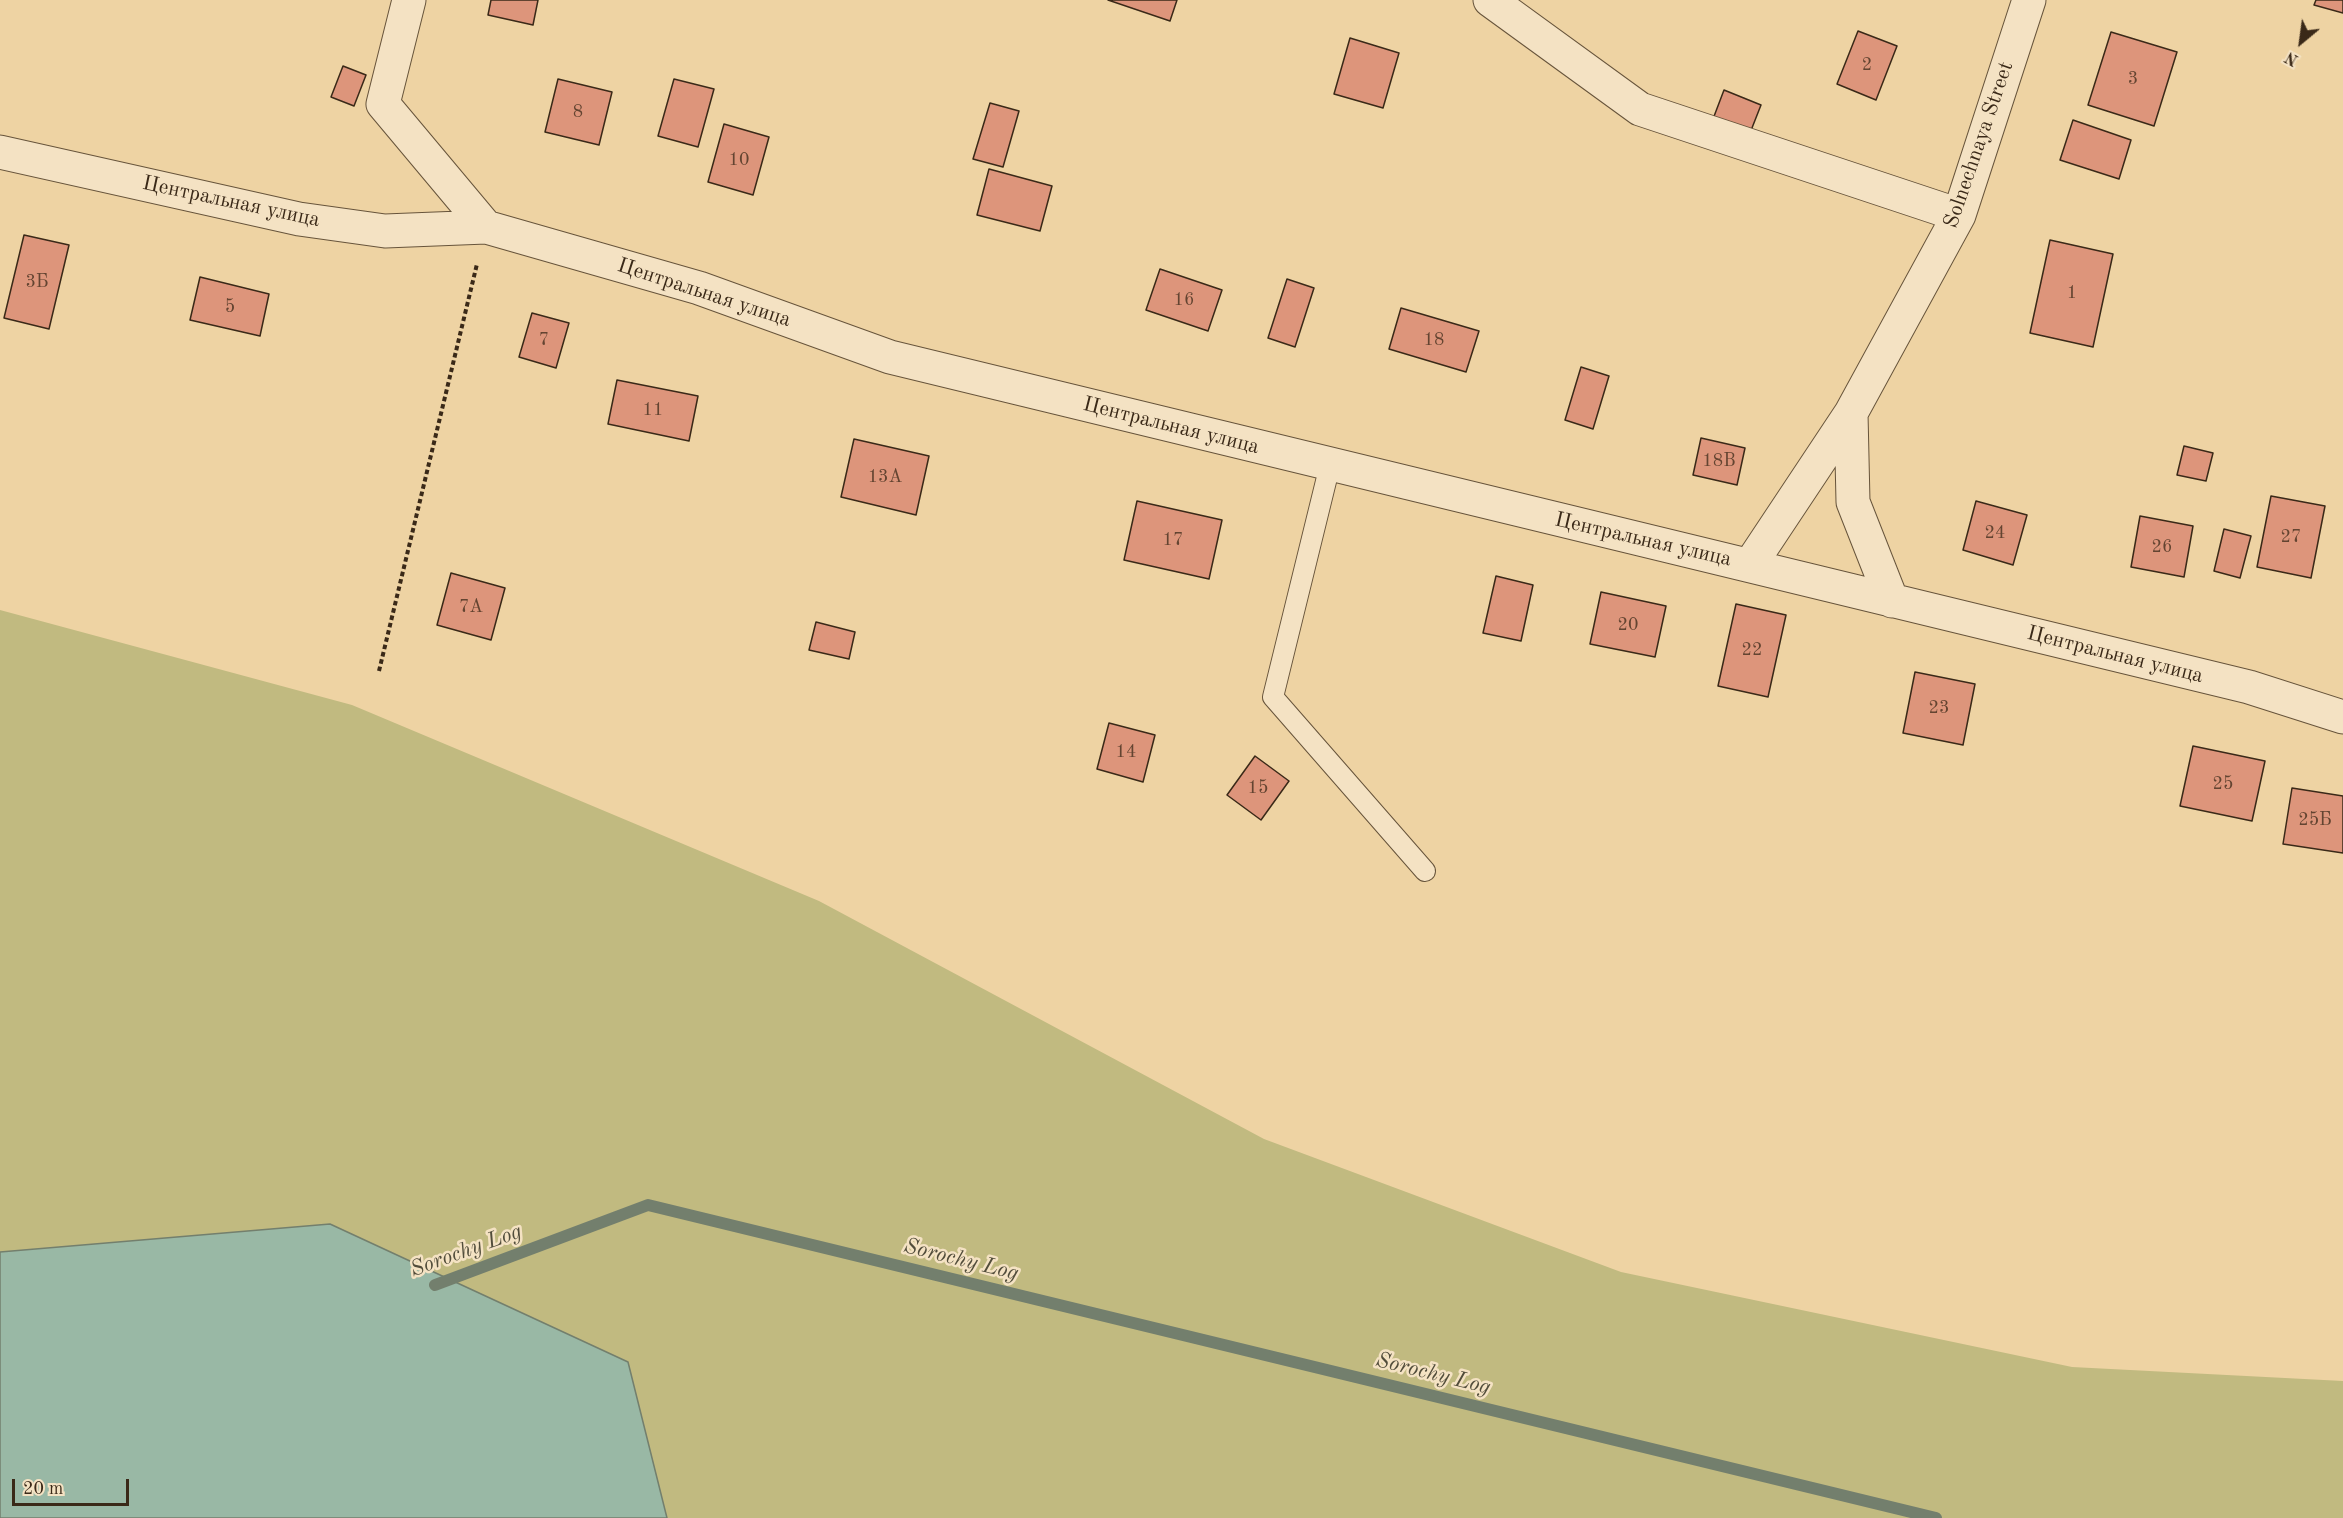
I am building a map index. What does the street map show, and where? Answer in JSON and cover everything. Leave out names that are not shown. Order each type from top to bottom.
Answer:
[{"type":"street","points":[[409,0],[383,104],[486,227]]},
{"type":"street","points":[[1490,0],[1640,109],[1959,215]]},
{"type":"street","name":"Solnechnaya Street","points":[[1750,565],[1851,413],[1959,215],[2029,0]]},
{"type":"street","name":"Центральная улица","points":[[0,152],[299,219],[385,231],[486,227],[699,288],[890,357],[2248,687],[2343,717]]},
{"type":"street","points":[[1851,413],[1853,502],[1892,601]]},
{"type":"lane","points":[[1330,465],[1272,697],[1425,871]]},
{"type":"path","points":[[379,671],[486,227]]},
{"type":"shaded area","points":[[0,610],[352,705],[819,901],[1264,1139],[1621,1272],[2072,1367],[2343,1381],[2343,1518],[0,1518]]},
{"type":"shaded area","points":[[330,1224],[628,1362],[667,1518],[0,1518],[0,1252]]},
{"type":"building","points":[[491,0],[538,0],[533,25],[488,15]]},
{"type":"building","points":[[1108,0],[1177,0],[1170,21]]},
{"type":"building","points":[[2316,0],[2343,0],[2343,13],[2314,5]]},
{"type":"building","points":[[1858,31],[1897,46],[1876,100],[1837,84]]},
{"type":"building","points":[[2111,32],[2177,52],[2154,126],[2088,105]]},
{"type":"building","points":[[1350,38],[1399,53],[1383,108],[1334,94]]},
{"type":"building","points":[[343,66],[366,75],[354,106],[331,97]]},
{"type":"building","points":[[558,79],[612,92],[599,145],[545,132]]},
{"type":"building","points":[[674,79],[714,89],[698,147],[658,136]]},
{"type":"building","points":[[1724,90],[1761,105],[1750,133],[1713,119]]},
{"type":"building","points":[[990,103],[1019,111],[1003,167],[973,159]]},
{"type":"building","points":[[2073,120],[2131,140],[2119,179],[2060,160]]},
{"type":"building","points":[[724,124],[769,137],[753,195],[708,182]]},
{"type":"building","points":[[989,169],[1052,186],[1040,231],[977,215]]},
{"type":"building","points":[[24,235],[69,245],[49,329],[4,318]]},
{"type":"building","points":[[2050,240],[2113,254],[2093,347],[2030,333]]},
{"type":"building","points":[[1160,269],[1222,290],[1208,331],[1146,310]]},
{"type":"building","points":[[200,277],[269,294],[260,336],[190,320]]},
{"type":"building","points":[[1287,279],[1314,288],[1295,347],[1268,338]]},
{"type":"building","points":[[1401,308],[1479,331],[1466,372],[1389,349]]},
{"type":"building","points":[[532,313],[569,323],[556,368],[519,357]]},
{"type":"building","points":[[1581,367],[1609,376],[1593,429],[1565,420]]},
{"type":"building","points":[[617,380],[698,396],[689,441],[608,424]]},
{"type":"building","points":[[1701,438],[1745,448],[1737,485],[1693,475]]},
{"type":"building","points":[[854,439],[929,456],[916,515],[841,497]]},
{"type":"building","points":[[2184,446],[2213,453],[2206,481],[2177,475]]},
{"type":"building","points":[[2271,496],[2325,506],[2311,578],[2257,567]]},
{"type":"building","points":[[1137,501],[1222,520],[1209,579],[1124,560]]},
{"type":"building","points":[[1976,501],[2027,515],[2013,565],[1963,550]]},
{"type":"building","points":[[2140,516],[2193,526],[2184,577],[2131,567]]},
{"type":"building","points":[[2224,529],[2251,536],[2240,578],[2214,571]]},
{"type":"building","points":[[451,573],[505,588],[491,640],[437,625]]},
{"type":"building","points":[[1496,576],[1533,585],[1521,641],[1483,633]]},
{"type":"building","points":[[1601,592],[1666,606],[1655,657],[1590,644]]},
{"type":"building","points":[[1736,604],[1786,615],[1768,697],[1718,686]]},
{"type":"building","points":[[816,622],[855,632],[849,659],[809,650]]},
{"type":"building","points":[[1915,672],[1975,684],[1963,745],[1903,733]]},
{"type":"building","points":[[1109,723],[1155,735],[1143,782],[1097,769]]},
{"type":"building","points":[[2193,746],[2265,761],[2252,821],[2180,806]]},
{"type":"building","points":[[1255,756],[1289,781],[1261,820],[1227,795]]},
{"type":"building","points":[[2292,788],[2343,796],[2343,853],[2283,844]]},
{"type":"waterway","name":"Sorochy Log","points":[[435,1285],[648,1205],[1936,1518]]}]
